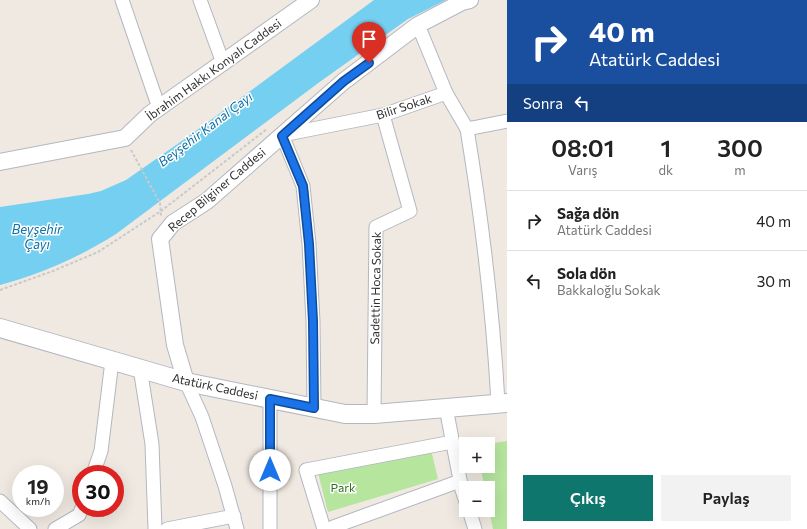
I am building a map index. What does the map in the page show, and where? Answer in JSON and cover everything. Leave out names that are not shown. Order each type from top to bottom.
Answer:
[{"type":"main road","name":"Atatürk Caddesi","points":[[0,328],[186,382],[345,414],[374,414],[503,403]]},
{"type":"street","points":[[122,0],[159,108]]},
{"type":"street","points":[[200,0],[223,63]]},
{"type":"street","name":"İbrahim Hakkı Konyalı Caddesi","points":[[0,162],[125,138],[150,114],[311,0]]},
{"type":"street","name":"Recep Bilginer Caddesi","points":[[186,382],[175,345],[160,239],[174,223],[207,200],[344,81],[418,25],[462,2],[470,0]]},
{"type":"street","points":[[418,25],[446,93]]},
{"type":"street","name":"Bilir Sokak","points":[[282,136],[383,115],[446,93],[467,129]]},
{"type":"street","name":"Sadettin Hoca Sokak","points":[[374,414],[376,227],[410,211],[383,115]]},
{"type":"street","points":[[503,403],[496,354],[484,240],[467,129],[507,121]]},
{"type":"street","points":[[282,136],[303,186],[309,244],[313,321],[314,408]]},
{"type":"street","points":[[97,465],[102,451],[112,361]]},
{"type":"street","points":[[140,368],[152,444],[155,529]]},
{"type":"street","points":[[186,382],[202,417],[237,529]]},
{"type":"street","points":[[270,399],[270,529]]},
{"type":"street","points":[[446,408],[460,481]]},
{"type":"street","points":[[452,442],[306,470],[330,528],[459,481]]},
{"type":"street","points":[[0,501],[30,529]]},
{"type":"street","points":[[167,529],[234,516]]},
{"type":"street","points":[[64,527],[76,517]]},
{"type":"street","points":[[471,517],[475,529]]},
{"type":"path","points":[[0,290],[53,271],[98,252],[161,211],[267,129]]},
{"type":"path","points":[[137,159],[160,202]]},
{"type":"green space","points":[[507,441],[507,529],[493,529],[491,517],[495,517],[495,481],[483,481],[482,473],[495,473],[495,443]]},
{"type":"green space","name":"Park","points":[[431,450],[438,479],[328,512],[318,473]]},
{"type":"water","name":"Beyşehir Çayı","points":[[374,0],[446,0],[408,19],[321,81],[116,234],[60,264],[31,276],[0,285],[0,207],[88,194],[101,191],[126,180],[189,136]]},
{"type":"route","points":[[270,470],[270,399],[314,408],[313,321],[309,244],[303,186],[282,136],[344,81],[369,63]]},
{"type":"water label","name":"Beyşehir Kanal Çayı","points":[[205,129]]}]
